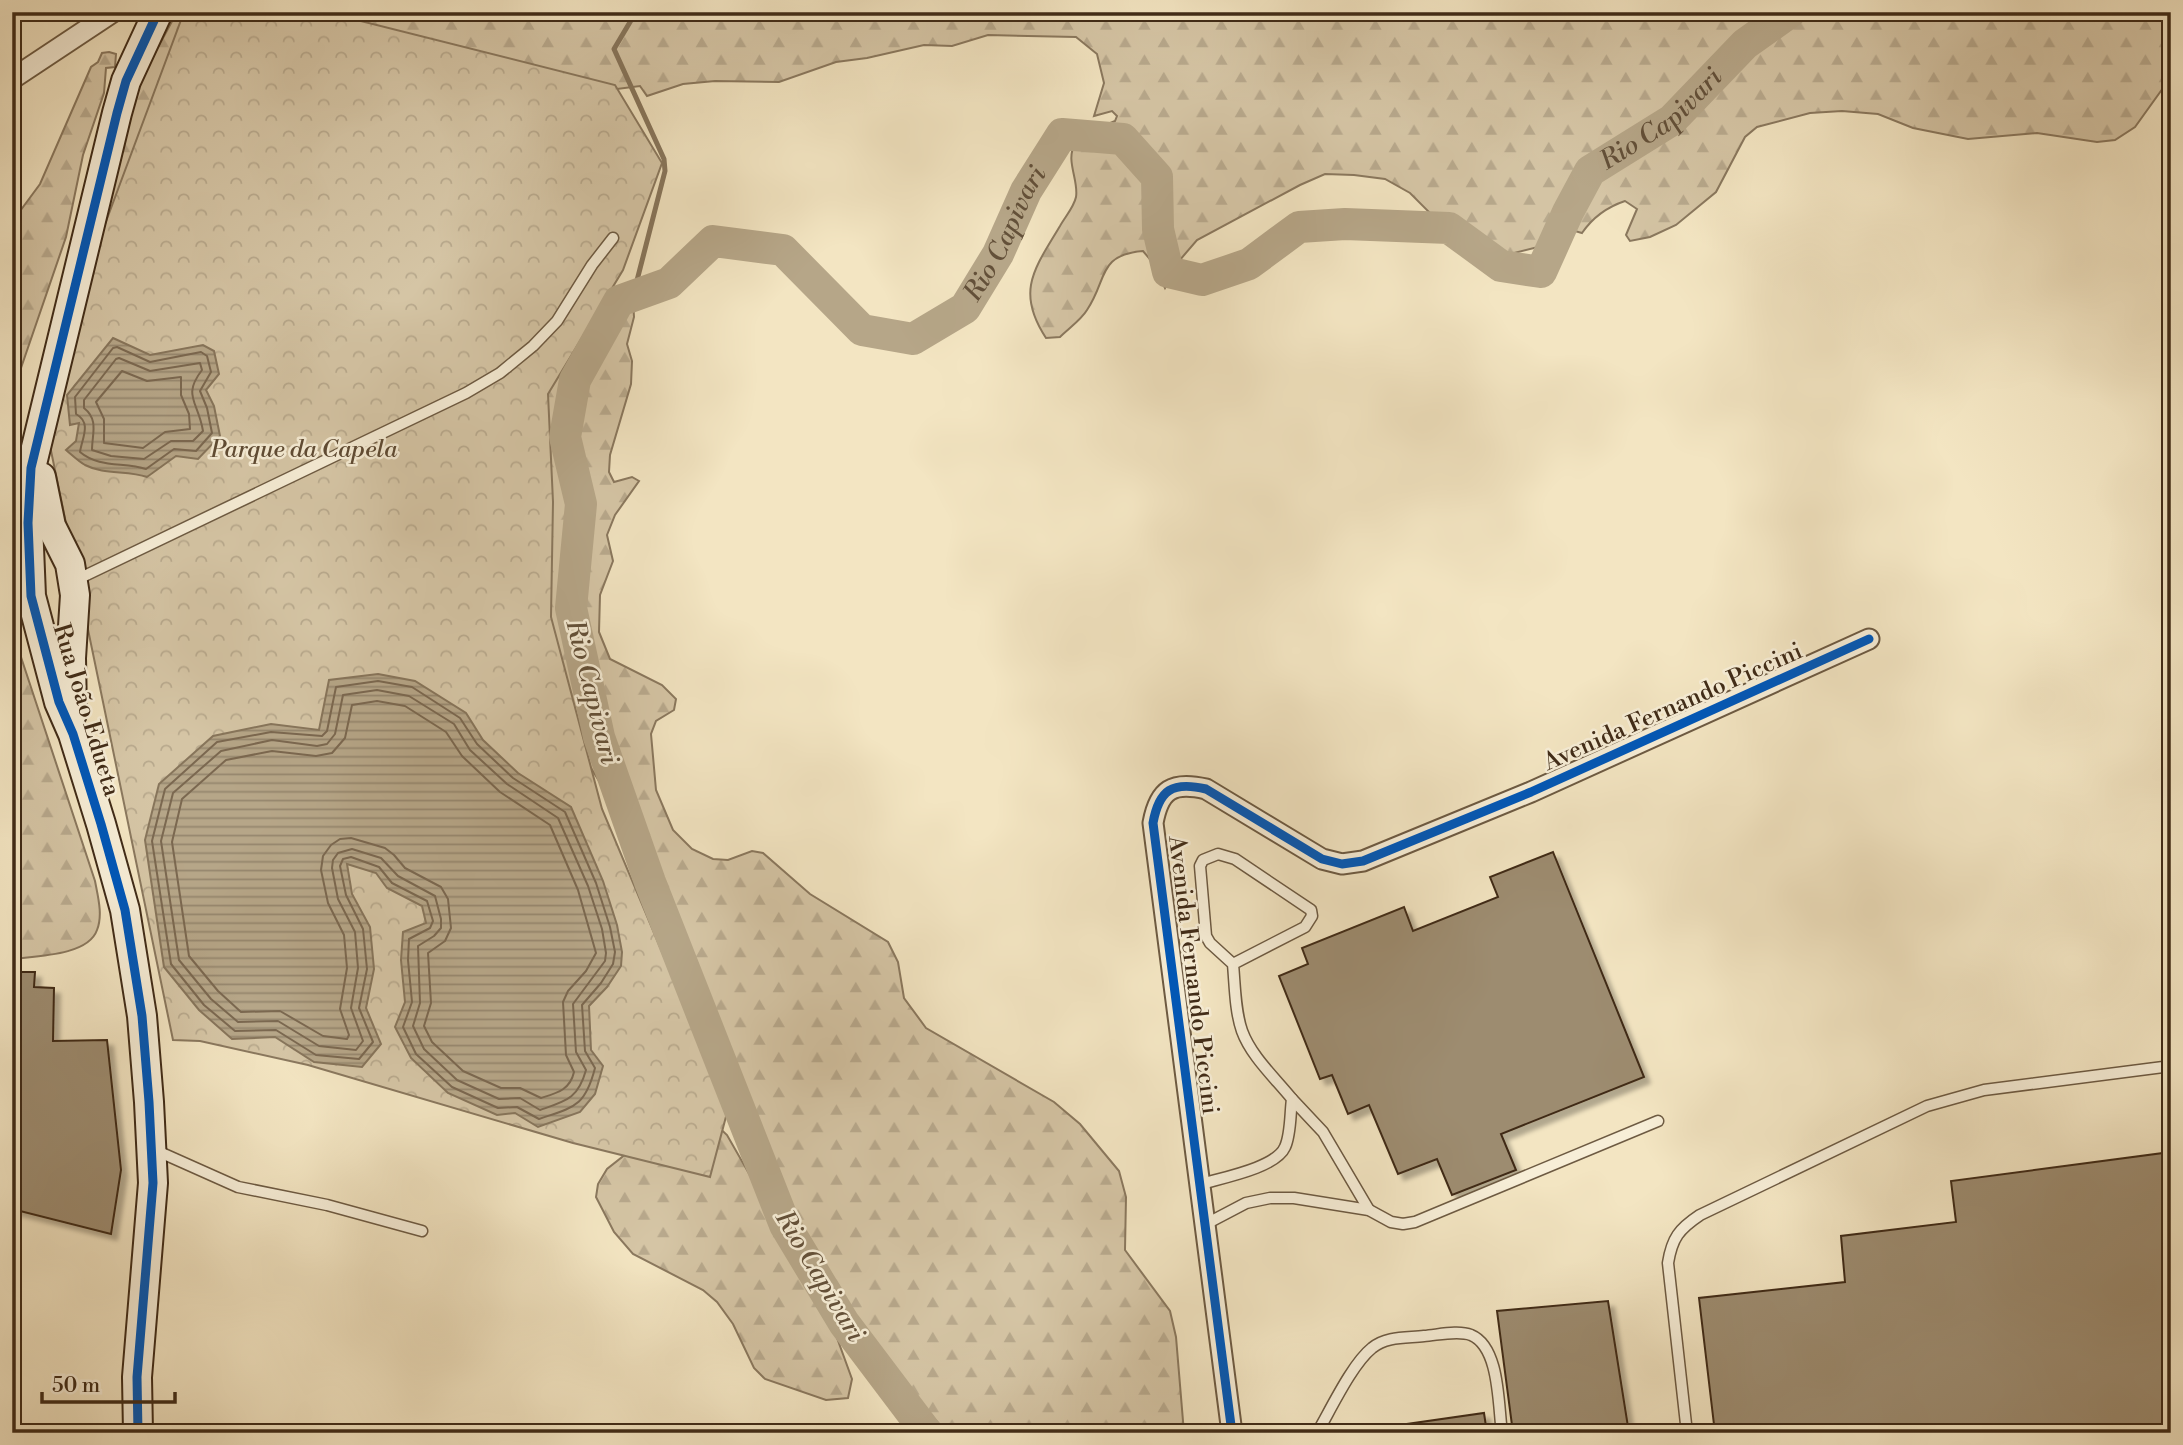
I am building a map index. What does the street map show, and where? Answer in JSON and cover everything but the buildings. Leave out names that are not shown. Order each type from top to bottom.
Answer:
[{"type":"street","points":[[12,79],[113,12]]},
{"type":"street","name":"Rua João Edueta","points":[[138,1433],[137,1377],[153,1183],[142,1016],[125,910],[102,824],[73,734],[59,702],[31,584],[28,523],[31,468],[125,81],[158,12]]},
{"type":"street","name":"Rua João Edueta","points":[[36,451],[51,526],[72,580],[73,734]]},
{"type":"street","points":[[31,584],[54,563],[72,580]]},
{"type":"street","name":"Avenida Fernando Piccini","points":[[1232,1433],[1153,823],[1157,803],[1169,789],[1186,784],[1206,789],[1322,859],[1342,864],[1363,861],[1531,792],[1869,639]]},
{"type":"lane","points":[[72,580],[466,393],[500,373],[557,321],[592,265],[613,238]]},
{"type":"lane","points":[[1233,964],[1305,927],[1312,916],[1307,905],[1235,859],[1218,854],[1203,860],[1200,866],[1205,927],[1210,943],[1233,964],[1242,1033],[1292,1099],[1323,1132],[1370,1210]]},
{"type":"lane","points":[[1687,1433],[1668,1263],[1671,1245],[1683,1227],[1700,1215],[1927,1105],[1984,1090],[2171,1066]]},
{"type":"lane","points":[[1201,1184],[1262,1165],[1278,1156],[1284,1149],[1292,1099]]},
{"type":"lane","points":[[1206,1224],[1246,1203],[1270,1198],[1294,1198],[1370,1210],[1391,1222],[1415,1222],[1658,1122]]},
{"type":"lane","points":[[151,1149],[238,1188],[327,1205],[422,1231]]},
{"type":"lane","points":[[1317,1433],[1363,1357],[1374,1346],[1387,1340],[1452,1333],[1470,1335],[1485,1344],[1493,1360],[1502,1433]]},
{"type":"green space","points":[[177,12],[2171,12],[2171,71],[2163,88],[2135,127],[2115,140],[2097,142],[2037,133],[1968,139],[1913,128],[1878,114],[1842,111],[1810,113],[1757,127],[1745,137],[1716,192],[1676,225],[1650,237],[1630,241],[1626,235],[1637,209],[1625,201],[1601,213],[1582,233],[1575,231],[1550,244],[1494,258],[1465,257],[1445,240],[1431,214],[1410,193],[1385,179],[1325,174],[1197,240],[1179,261],[1165,288],[1154,264],[1143,251],[1128,253],[1118,258],[1106,270],[1094,299],[1082,317],[1060,337],[1046,338],[1032,307],[1030,293],[1036,268],[1075,201],[1072,151],[1083,137],[1115,121],[1117,116],[1112,111],[1094,116],[1104,83],[1097,54],[1076,37],[988,35],[952,46],[924,45],[836,62],[779,82],[715,81],[683,84],[647,96],[640,86],[570,95],[51,377],[142,77]]},
{"type":"green space","name":"Parque da Capela","points":[[184,12],[325,12],[615,85],[662,163],[623,270],[548,394],[553,502],[551,617],[602,809],[728,1109],[710,1177],[573,1143],[308,1065],[200,1041],[173,1040],[50,446],[98,243]]},
{"type":"green space","points":[[102,53],[116,54],[115,67],[106,68],[104,93],[83,155],[66,237],[21,368],[12,411],[12,222],[40,184],[91,67],[98,62]]},
{"type":"green space","points":[[632,284],[634,317],[627,344],[632,361],[631,384],[610,455],[609,472],[614,482],[632,477],[639,481],[615,515],[607,535],[613,561],[600,595],[599,632],[610,659],[662,685],[676,699],[674,710],[656,721],[651,734],[656,790],[673,830],[692,849],[713,859],[728,860],[752,851],[763,853],[810,894],[888,942],[898,962],[904,998],[926,1028],[1054,1102],[1080,1124],[1119,1171],[1126,1197],[1125,1250],[1170,1311],[1176,1337],[1184,1433],[947,1433],[932,1416],[885,1383],[836,1319],[836,1335],[852,1379],[848,1398],[826,1400],[765,1379],[754,1368],[733,1324],[717,1302],[703,1290],[633,1254],[614,1232],[596,1197],[598,1184],[607,1169],[669,1120],[709,1118],[727,1135],[759,1191],[728,1073],[702,998],[660,916],[626,823],[587,762],[469,437],[555,327]]},
{"type":"green space","points":[[12,616],[18,648],[95,881],[100,912],[97,930],[92,939],[83,945],[60,953],[12,959]]},
{"type":"water","points":[[113,338],[150,355],[203,345],[214,351],[219,374],[206,390],[214,406],[220,436],[198,459],[176,456],[147,477],[92,468],[66,450],[76,441],[79,423],[70,425],[67,395]]},
{"type":"water","points":[[378,674],[415,681],[466,713],[483,740],[518,773],[571,807],[603,881],[617,925],[622,952],[621,966],[607,987],[589,1006],[591,1050],[603,1066],[595,1094],[580,1112],[538,1127],[515,1113],[497,1115],[448,1093],[411,1058],[395,1027],[405,1002],[401,960],[403,932],[426,923],[422,906],[387,888],[376,873],[347,864],[352,894],[370,927],[374,969],[366,1008],[381,1044],[362,1067],[314,1062],[275,1037],[232,1039],[199,1010],[164,967],[145,840],[159,784],[213,736],[271,724],[319,730],[329,680]]},
{"type":"waterway","points":[[633,296],[665,171],[664,159],[614,49],[636,12]]},
{"type":"waterway","name":"Rio Capivari","points":[[927,1433],[844,1323],[785,1225],[650,882],[599,737],[571,608],[581,504],[565,437],[575,380],[619,301],[669,283],[713,241],[783,250],[862,330],[913,339],[965,308],[998,254],[1026,191],[1062,134],[1123,139],[1157,177],[1158,229],[1168,272],[1202,280],[1249,264],[1299,227],[1345,224],[1449,228],[1501,266],[1541,272],[1590,171],[1672,120],[1745,44],[1790,12]]},
{"type":"cycle path","points":[[138,1433],[137,1377],[153,1183],[142,1016],[125,910],[73,734],[59,702],[31,596],[28,523],[31,468],[117,113],[126,81],[158,12]]},
{"type":"cycle path","points":[[1232,1433],[1153,823],[1163,796],[1184,786],[1206,789],[1322,859],[1342,864],[1363,861],[1531,792],[1869,639]]}]
